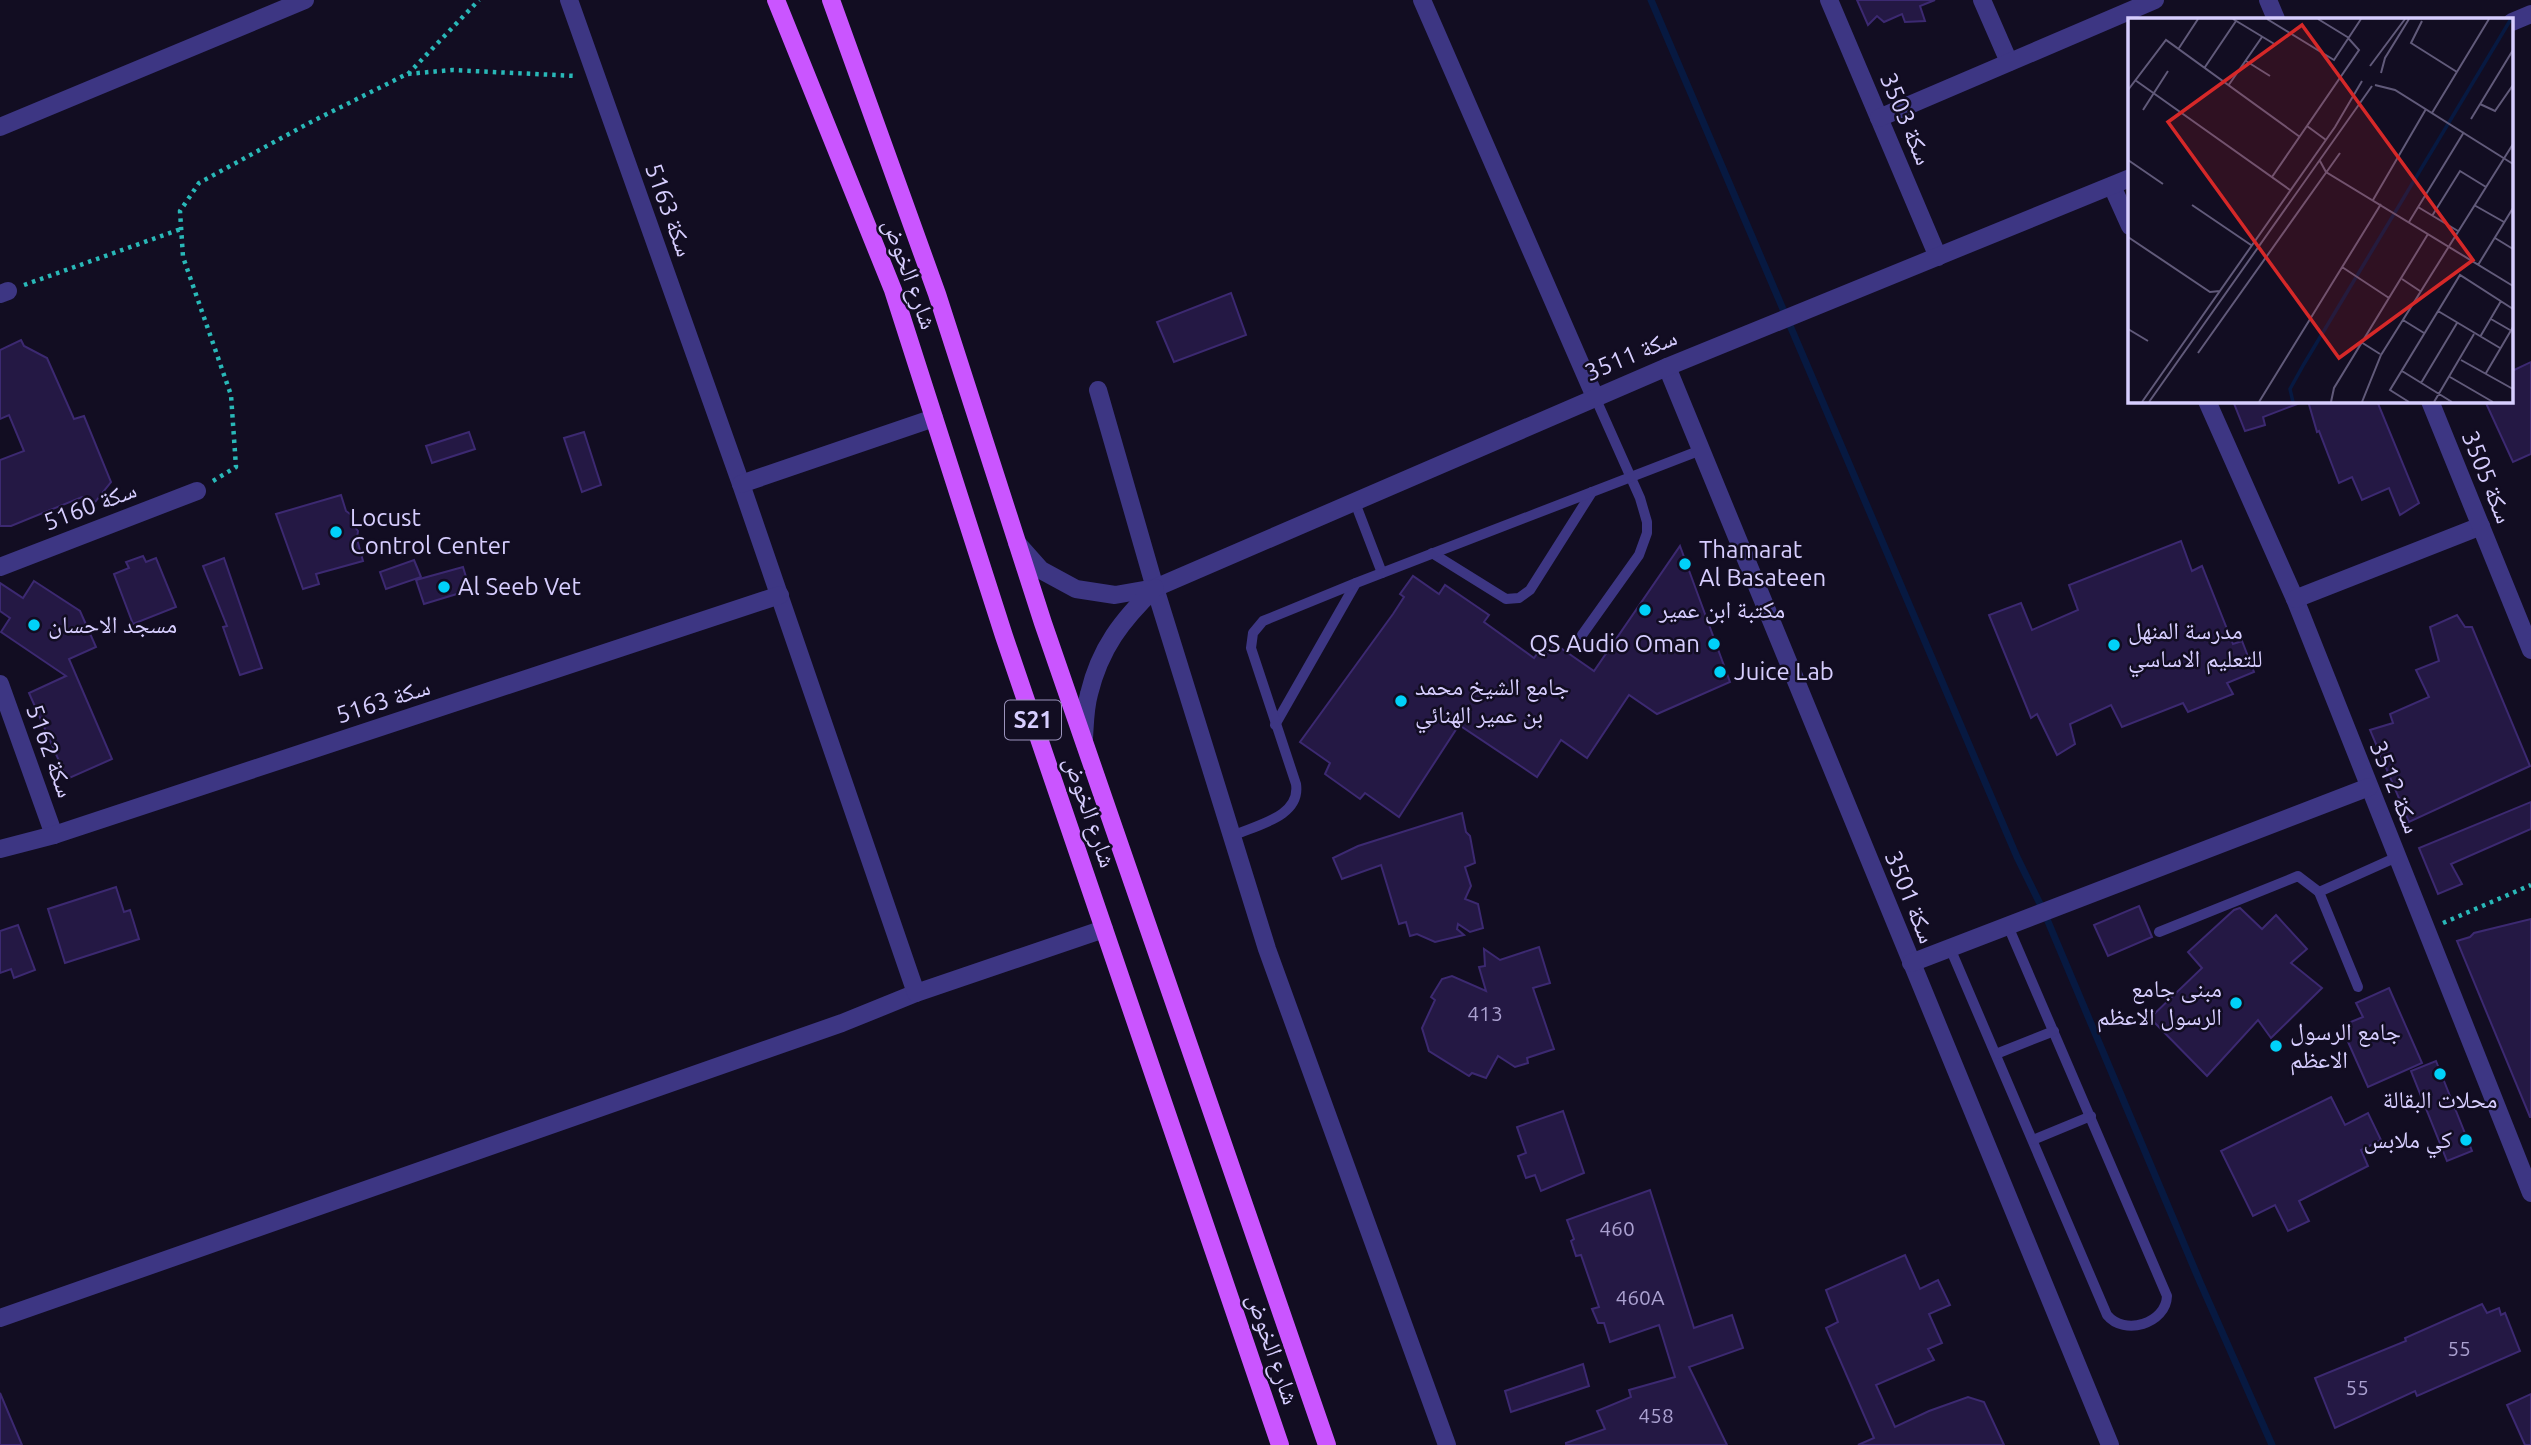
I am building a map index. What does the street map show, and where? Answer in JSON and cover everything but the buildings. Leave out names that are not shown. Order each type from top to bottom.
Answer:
[{"type":"main road","name":"شارع الخوض","points":[[776,0],[893,290],[1004,636],[1280,1445]]},
{"type":"main road","name":"شارع الخوض","points":[[831,0],[937,294],[1015,541],[1327,1445]]},
{"type":"street","points":[[0,127],[305,0]]},
{"type":"street","name":"سكة 5163","points":[[569,0],[780,595],[916,993]]},
{"type":"street","points":[[1422,0],[1595,397]]},
{"type":"street","name":"سكة 3503","points":[[1829,0],[1938,257]]},
{"type":"street","points":[[1982,0],[2009,62]]},
{"type":"street","points":[[1879,118],[2155,0]]},
{"type":"street","points":[[2268,0],[2276,18]]},
{"type":"street","points":[[2514,21],[2531,13]]},
{"type":"street","name":"سكة 3511","points":[[1155,588],[1667,366],[2128,179]]},
{"type":"street","points":[[2112,186],[2128,222]]},
{"type":"street","name":"سكة 3501","points":[[1667,366],[2110,1445]]},
{"type":"street","points":[[1098,390],[1155,588],[1267,949],[1447,1445]]},
{"type":"street","name":"سكة 3512","points":[[2207,402],[2295,599],[2531,1193]]},
{"type":"street","name":"سكة 3505","points":[[2430,402],[2531,650]]},
{"type":"street","points":[[741,484],[934,418]]},
{"type":"street","name":"سكة 5160","points":[[0,568],[197,491]]},
{"type":"street","points":[[2295,599],[2481,526]]},
{"type":"street","points":[[1015,541],[1041,570],[1076,589],[1115,595],[1155,588]]},
{"type":"street","points":[[1084,738],[1088,695],[1102,655],[1124,618],[1155,588]]},
{"type":"street","name":"سكة 5163","points":[[0,849],[54,835],[780,595]]},
{"type":"street","name":"سكة 5162","points":[[0,684],[54,835]]},
{"type":"street","points":[[1911,963],[2369,787]]},
{"type":"street","points":[[0,1318],[842,1023],[916,993],[1104,929]]},
{"type":"lane","points":[[1582,635],[1645,544],[1647,522],[1631,477],[1595,397]]},
{"type":"lane","points":[[1232,836],[1289,810],[1296,798],[1296,784],[1251,648],[1253,633],[1263,621],[1701,450]]},
{"type":"lane","points":[[1432,553],[1506,599],[1519,598],[1530,590],[1592,492]]},
{"type":"lane","points":[[1354,500],[1382,573]]},
{"type":"lane","points":[[1275,725],[1356,583]]},
{"type":"lane","points":[[2319,892],[2397,857]]},
{"type":"lane","points":[[2159,932],[2298,876],[2319,892],[2358,987]]},
{"type":"lane","points":[[1950,948],[2107,1315],[2119,1325],[2127,1327],[2158,1317],[2164,1312],[2167,1296],[2008,926]]},
{"type":"lane","points":[[1996,1054],[2054,1031]]},
{"type":"lane","points":[[2033,1140],[2091,1116]]},
{"type":"path","points":[[197,491],[236,467],[231,395],[183,257],[180,211],[199,183],[407,74],[479,0]]},
{"type":"path","points":[[407,74],[452,71],[596,77]]},
{"type":"path","points":[[4,292],[181,229]]},
{"type":"path","points":[[2427,931],[2489,901],[2531,885]]},
{"type":"waterway","points":[[1651,0],[2017,857],[2044,912],[2272,1445]]},
{"type":"place","name":"Locust Control Center","points":[[336,532]]},
{"type":"place","name":"Thamarat Al Basateen","points":[[1685,564]]},
{"type":"place","name":"Al Seeb Vet","points":[[444,587]]},
{"type":"place","name":"مكتبة ابن عمير","points":[[1645,610]]},
{"type":"place","name":"مسجد الاحسان","points":[[34,625]]},
{"type":"place","name":"QS Audio Oman","points":[[1714,644]]},
{"type":"place","name":"مدرسة المنهل للتعليم الاساسي","points":[[2114,645]]},
{"type":"place","name":"Juice Lab","points":[[1720,672]]},
{"type":"place","name":"جامع الشيخ محمد بن عمير الهنائي","points":[[1401,701]]},
{"type":"place","name":"مبنى جامع الرسول الاعظم","points":[[2236,1003]]},
{"type":"place","name":"جامع الرسول الاعظم","points":[[2276,1046]]},
{"type":"place","name":"محلات البقالة","points":[[2440,1074]]},
{"type":"place","name":"كي ملابس","points":[[2466,1140]]}]
